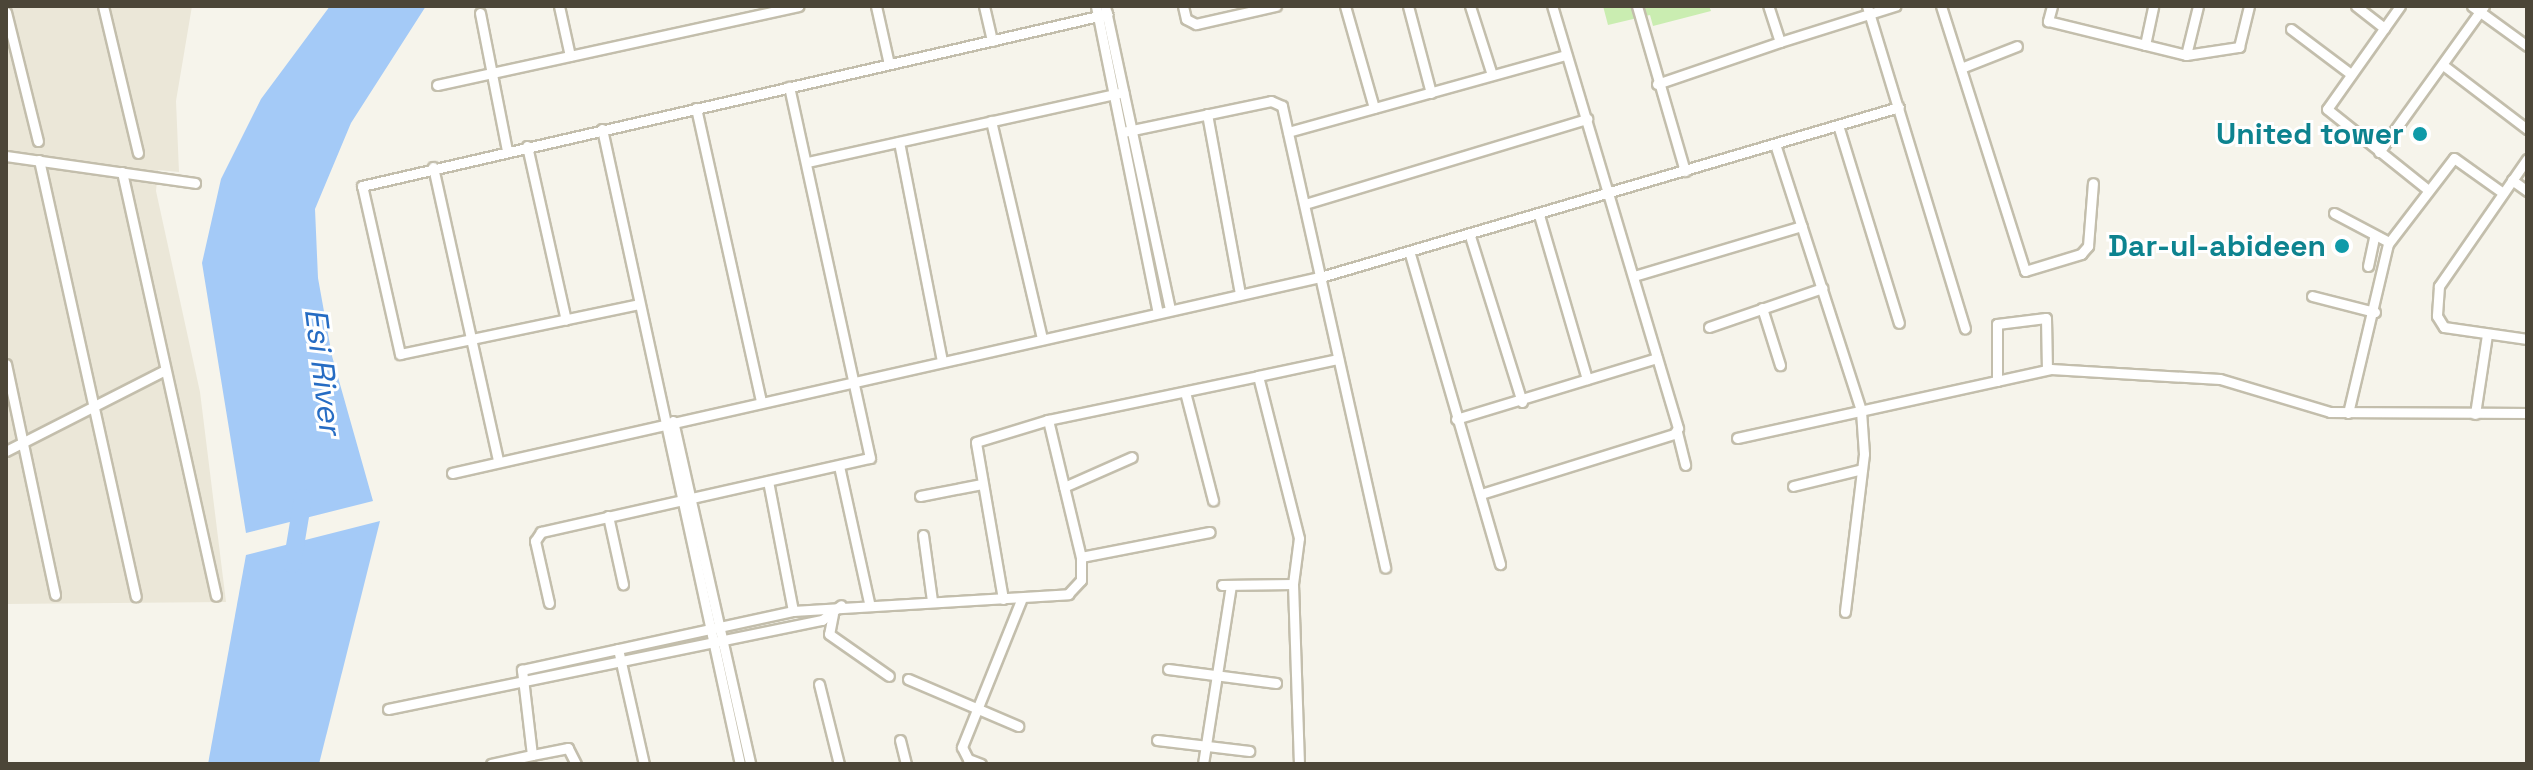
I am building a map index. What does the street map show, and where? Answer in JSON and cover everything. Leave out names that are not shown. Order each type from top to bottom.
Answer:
[{"type":"street","points":[[103,6],[138,153]]},
{"type":"street","points":[[559,6],[570,56]]},
{"type":"street","points":[[437,85],[798,6]]},
{"type":"street","points":[[876,6],[889,64]]},
{"type":"street","points":[[984,6],[992,41]]},
{"type":"street","points":[[1183,6],[1186,19],[1196,24],[1276,6]]},
{"type":"street","points":[[1345,6],[1374,108]]},
{"type":"street","points":[[1408,6],[1431,93]]},
{"type":"street","points":[[1470,6],[1492,75]]},
{"type":"street","points":[[1552,6],[1610,190],[1685,465]]},
{"type":"street","points":[[1637,6],[1657,84],[1685,171]]},
{"type":"street","points":[[1768,6],[1780,42]]},
{"type":"street","points":[[1657,84],[1868,10],[1895,6]]},
{"type":"street","points":[[1941,6],[2025,271],[2081,254],[2088,246],[2093,183]]},
{"type":"street","points":[[2052,6],[2048,21],[2186,55],[2239,47],[2249,6]]},
{"type":"street","points":[[2145,45],[2153,6]]},
{"type":"street","points":[[2186,55],[2198,6]]},
{"type":"street","points":[[2356,6],[2384,28]]},
{"type":"street","points":[[2400,6],[2327,109],[2427,189]]},
{"type":"street","points":[[2472,6],[2483,10],[2527,46]]},
{"type":"street","points":[[1868,10],[1965,328]]},
{"type":"street","points":[[2379,152],[2483,10]]},
{"type":"street","points":[[639,304],[404,354],[397,351],[361,192],[366,183],[992,41],[1101,11],[1170,310]]},
{"type":"street","points":[[6,12],[38,141]]},
{"type":"street","points":[[480,13],[507,150]]},
{"type":"street","points":[[2291,29],[2351,74]]},
{"type":"street","points":[[1961,68],[2017,46]]},
{"type":"street","points":[[1288,132],[1566,55]]},
{"type":"street","points":[[2443,65],[2527,129]]},
{"type":"street","points":[[549,603],[536,536],[608,516],[867,460],[871,453],[789,87]]},
{"type":"street","points":[[808,162],[1118,93]]},
{"type":"street","points":[[1127,131],[1278,102],[1324,276],[1338,359],[1385,568]]},
{"type":"street","points":[[452,473],[498,460],[1324,276],[1410,254],[1610,190],[1685,171],[1899,107]]},
{"type":"street","points":[[696,108],[761,401]]},
{"type":"street","points":[[1207,114],[1240,294]]},
{"type":"street","points":[[1305,204],[1587,119]]},
{"type":"street","points":[[991,121],[1042,339]]},
{"type":"street","points":[[1838,125],[1899,323]]},
{"type":"street","points":[[602,129],[639,304],[715,628],[740,764]]},
{"type":"street","points":[[1127,131],[1158,313]]},
{"type":"street","points":[[899,142],[942,362]]},
{"type":"street","points":[[1775,144],[1861,411],[1862,469],[1845,612]]},
{"type":"street","points":[[527,146],[566,320]]},
{"type":"street","points":[[6,156],[195,183]]},
{"type":"street","points":[[2348,413],[2375,312],[2389,242],[2454,158],[2503,193]]},
{"type":"street","points":[[2527,159],[2439,286],[2439,324],[2487,335],[2527,339]]},
{"type":"street","points":[[39,160],[136,596]]},
{"type":"street","points":[[433,167],[498,460]]},
{"type":"street","points":[[122,172],[216,596]]},
{"type":"street","points":[[2512,180],[2527,191]]},
{"type":"street","points":[[2334,213],[2370,228],[2374,237],[2368,266]]},
{"type":"street","points":[[1539,215],[1587,379]]},
{"type":"street","points":[[1634,276],[1802,226]]},
{"type":"street","points":[[1470,236],[1522,402]]},
{"type":"street","points":[[2374,237],[2389,242]]},
{"type":"street","points":[[1410,254],[1500,564]]},
{"type":"street","points":[[1709,327],[1822,288]]},
{"type":"street","points":[[2312,296],[2375,312]]},
{"type":"street","points":[[1762,308],[1780,365]]},
{"type":"street","points":[[1997,381],[1997,324],[2046,318],[2047,369]]},
{"type":"street","points":[[2475,414],[2487,335]]},
{"type":"street","points":[[1456,419],[1522,402],[1657,358]]},
{"type":"street","points":[[1003,599],[976,442],[1048,420],[1338,359]]},
{"type":"street","points":[[6,364],[55,595]]},
{"type":"street","points":[[1737,438],[1997,381],[2009,372],[2034,367],[2220,379],[2348,413],[2527,413]]},
{"type":"street","points":[[6,451],[165,370]]},
{"type":"street","points":[[1258,376],[1299,538],[1293,584],[1299,764]]},
{"type":"street","points":[[1185,392],[1213,500]]},
{"type":"street","points":[[532,755],[522,670],[793,611],[869,603],[1021,600],[1076,588],[1081,557],[1048,420]]},
{"type":"street","points":[[1481,494],[1677,432]]},
{"type":"street","points":[[1064,487],[1132,457]]},
{"type":"street","points":[[839,466],[869,603]]},
{"type":"street","points":[[1793,486],[1862,469]]},
{"type":"street","points":[[768,481],[793,611]]},
{"type":"street","points":[[920,496],[982,484]]},
{"type":"street","points":[[608,516],[623,584]]},
{"type":"street","points":[[1081,557],[1210,532]]},
{"type":"street","points":[[923,535],[932,601]]},
{"type":"street","points":[[1203,764],[1226,586],[1293,584]]},
{"type":"street","points":[[981,764],[968,759],[962,747],[980,710],[1021,600]]},
{"type":"street","points":[[841,605],[833,614],[829,634],[889,676]]},
{"type":"street","points":[[388,709],[621,664],[833,614]]},
{"type":"street","points":[[717,642],[750,764]]},
{"type":"street","points":[[618,649],[644,764]]},
{"type":"street","points":[[1168,669],[1276,683]]},
{"type":"street","points":[[908,679],[1018,726]]},
{"type":"street","points":[[819,684],[839,764]]},
{"type":"street","points":[[900,740],[906,764]]},
{"type":"street","points":[[1157,740],[1249,751]]},
{"type":"street","points":[[491,764],[568,748],[576,764]]},
{"type":"shaded area","points":[[6,6],[192,6],[176,101],[179,172],[158,170],[156,191],[200,392],[226,602],[6,604]]},
{"type":"green space","points":[[1603,6],[1709,6],[1711,11],[1653,26],[1650,15],[1608,25]]},
{"type":"water","points":[[330,6],[426,6],[351,123],[315,209],[318,278],[332,356],[373,501],[246,533],[202,263],[221,179],[261,99]]},
{"type":"water","points":[[380,521],[319,764],[208,764],[246,555]]},
{"type":"waterway","name":"Esi River","points":[[292,564],[303,498]]},
{"type":"place","name":"United tower","points":[[2420,134]]},
{"type":"place","name":"Dar-ul-abideen","points":[[2342,246]]}]
